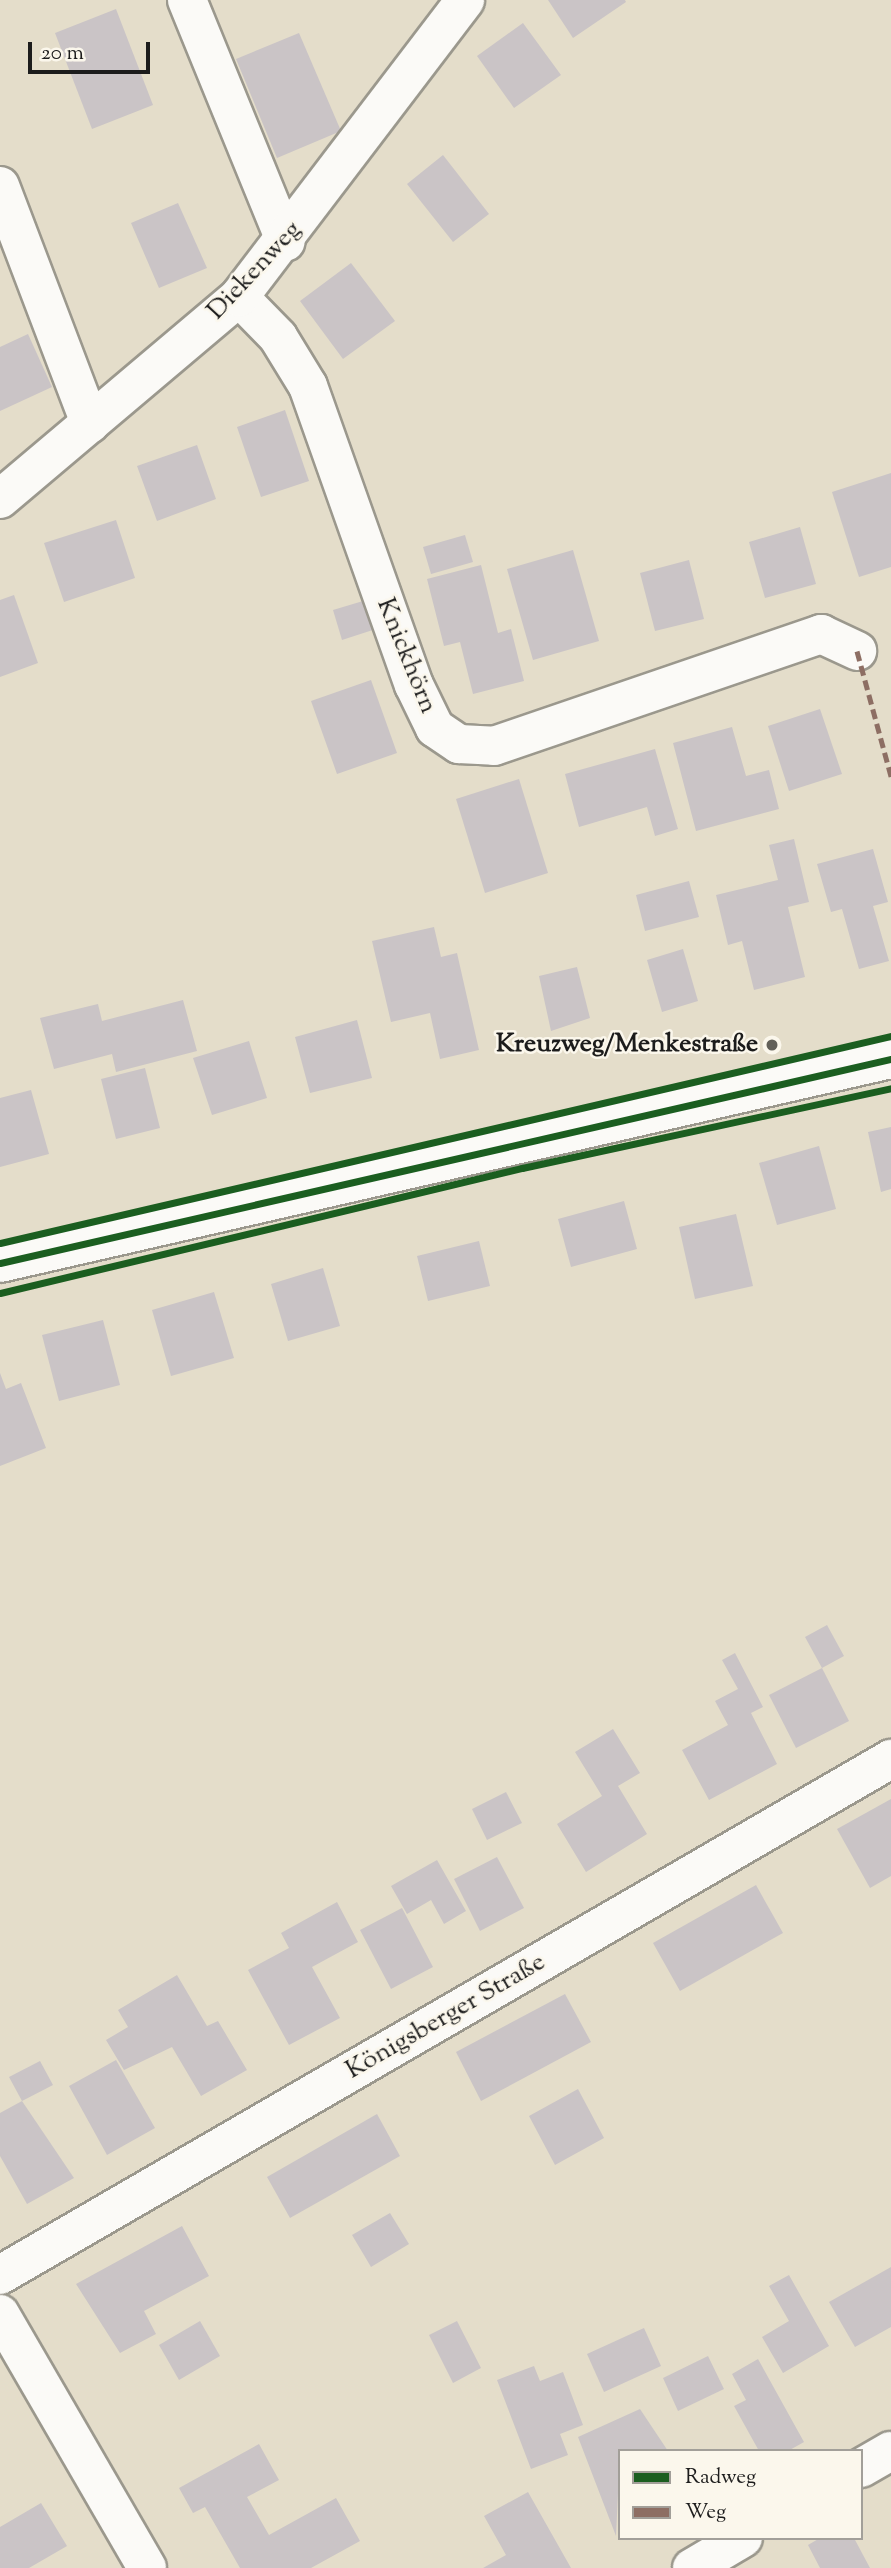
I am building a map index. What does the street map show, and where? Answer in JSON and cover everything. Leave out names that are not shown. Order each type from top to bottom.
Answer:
[{"type":"street","points":[[187,0],[286,242]]},
{"type":"street","name":"Diekenweg","points":[[0,499],[239,296],[286,242],[465,0]]},
{"type":"street","points":[[0,186],[90,423]]},
{"type":"street","name":"Knickhörn","points":[[239,296],[278,337],[308,386],[414,685],[435,728],[459,744],[494,746],[821,634],[857,652]]},
{"type":"street","points":[[0,1264],[891,1059]]},
{"type":"street","name":"Königsberger Straße","points":[[0,2275],[891,1759]]},
{"type":"street","points":[[0,2314],[147,2568]]},
{"type":"street","points":[[863,2467],[891,2451]]},
{"type":"street","points":[[692,2568],[740,2540]]},
{"type":"building","points":[[548,0],[625,0],[626,2],[573,38]]},
{"type":"building","points":[[116,9],[153,105],[92,129],[55,33]]},
{"type":"building","points":[[523,23],[561,75],[514,108],[477,56]]},
{"type":"building","points":[[299,33],[341,131],[277,158],[236,59]]},
{"type":"building","points":[[443,155],[489,214],[453,242],[407,184]]},
{"type":"building","points":[[178,203],[207,268],[159,288],[131,223]]},
{"type":"building","points":[[351,263],[395,321],[343,359],[300,301]]},
{"type":"building","points":[[28,334],[52,387],[0,411],[0,347]]},
{"type":"building","points":[[285,410],[309,481],[261,497],[237,427]]},
{"type":"building","points":[[197,445],[216,499],[157,521],[137,466]]},
{"type":"building","points":[[891,473],[891,567],[859,577],[832,492]]},
{"type":"building","points":[[116,520],[135,578],[64,602],[44,543]]},
{"type":"building","points":[[800,527],[816,584],[765,598],[749,542]]},
{"type":"building","points":[[465,535],[473,562],[431,574],[423,547]]},
{"type":"building","points":[[573,550],[599,641],[533,660],[507,569]]},
{"type":"building","points":[[689,560],[704,619],[655,631],[640,573]]},
{"type":"building","points":[[481,565],[498,633],[511,629],[524,681],[473,694],[460,642],[444,646],[427,579]]},
{"type":"building","points":[[14,595],[38,663],[0,677],[0,600]]},
{"type":"building","points":[[373,598],[382,627],[342,640],[333,610]]},
{"type":"building","points":[[371,680],[397,753],[337,774],[311,701]]},
{"type":"building","points":[[820,709],[842,774],[789,791],[768,726]]},
{"type":"building","points":[[732,727],[746,776],[769,770],[779,809],[696,831],[673,743]]},
{"type":"building","points":[[655,749],[678,829],[655,836],[647,807],[579,827],[565,774]]},
{"type":"building","points":[[519,779],[548,873],[485,893],[456,799]]},
{"type":"building","points":[[794,839],[809,902],[788,907],[805,977],[754,990],[742,941],[728,945],[716,895],[778,880],[769,845]]},
{"type":"building","points":[[873,849],[888,902],[873,906],[889,961],[859,969],[842,909],[831,912],[817,864]]},
{"type":"building","points":[[689,881],[699,917],[645,931],[636,895]]},
{"type":"building","points":[[434,927],[441,957],[457,953],[479,1050],[440,1059],[430,1013],[391,1022],[372,941]]},
{"type":"building","points":[[683,949],[698,1001],[662,1012],[647,960]]},
{"type":"building","points":[[577,967],[590,1018],[551,1031],[539,976]]},
{"type":"building","points":[[183,1000],[197,1051],[116,1072],[112,1054],[54,1069],[40,1018],[98,1004],[102,1021]]},
{"type":"building","points":[[357,1020],[372,1078],[310,1093],[295,1037]]},
{"type":"building","points":[[249,1041],[267,1098],[212,1115],[193,1058]]},
{"type":"building","points":[[145,1068],[160,1128],[116,1139],[101,1079]]},
{"type":"building","points":[[31,1090],[49,1154],[0,1167],[0,1098]]},
{"type":"building","points":[[891,1127],[891,1189],[881,1192],[868,1132]]},
{"type":"building","points":[[819,1146],[836,1209],[777,1225],[759,1163]]},
{"type":"building","points":[[624,1201],[637,1249],[571,1267],[558,1219]]},
{"type":"building","points":[[736,1214],[753,1286],[695,1299],[679,1227]]},
{"type":"building","points":[[479,1241],[490,1286],[428,1301],[417,1256]]},
{"type":"building","points":[[323,1268],[340,1326],[288,1341],[271,1284]]},
{"type":"building","points":[[214,1292],[234,1358],[171,1376],[152,1310]]},
{"type":"building","points":[[103,1320],[120,1385],[59,1401],[42,1335]]},
{"type":"building","points":[[0,1373],[6,1389],[21,1383],[46,1448],[0,1466]]},
{"type":"building","points":[[827,1625],[844,1656],[822,1668],[805,1637]]},
{"type":"building","points":[[735,1653],[763,1707],[751,1713],[777,1764],[709,1800],[682,1750],[728,1725],[715,1701],[738,1689],[722,1660]]},
{"type":"building","points":[[822,1668],[849,1721],[796,1748],[769,1695]]},
{"type":"building","points":[[613,1729],[640,1773],[618,1786],[647,1834],[586,1872],[557,1824],[602,1796],[575,1752]]},
{"type":"building","points":[[506,1792],[522,1823],[487,1840],[472,1809]]},
{"type":"building","points":[[891,1799],[891,1876],[870,1888],[837,1829]]},
{"type":"building","points":[[497,1857],[524,1908],[480,1931],[454,1879]]},
{"type":"building","points":[[437,1860],[466,1911],[444,1924],[431,1900],[407,1914],[391,1886]]},
{"type":"building","points":[[756,1885],[783,1933],[680,1991],[653,1943]]},
{"type":"building","points":[[337,1902],[358,1942],[312,1967],[340,2018],[289,2045],[248,1970],[289,1948],[281,1933]]},
{"type":"building","points":[[402,1908],[433,1967],[391,1989],[360,1930]]},
{"type":"building","points":[[177,1975],[207,2026],[218,2021],[247,2070],[201,2096],[172,2047],[124,2070],[106,2040],[128,2027],[118,2010]]},
{"type":"building","points":[[565,1994],[591,2042],[481,2101],[456,2052]]},
{"type":"building","points":[[116,2060],[155,2128],[107,2155],[69,2086]]},
{"type":"building","points":[[40,2061],[53,2085],[22,2101],[9,2077]]},
{"type":"building","points":[[578,2089],[604,2138],[555,2165],[529,2116]]},
{"type":"building","points":[[22,2101],[74,2178],[27,2204],[0,2156],[0,2113]]},
{"type":"building","points":[[377,2114],[400,2156],[290,2218],[267,2177]]},
{"type":"building","points":[[390,2213],[409,2244],[371,2267],[352,2235]]},
{"type":"building","points":[[182,2226],[209,2276],[144,2311],[156,2334],[120,2353],[76,2284]]},
{"type":"building","points":[[891,2267],[891,2327],[855,2347],[829,2302]]},
{"type":"building","points":[[789,2275],[829,2346],[783,2373],[762,2337],[789,2321],[769,2286]]},
{"type":"building","points":[[200,2321],[220,2356],[179,2380],[159,2345]]},
{"type":"building","points":[[457,2321],[481,2368],[453,2383],[429,2335]]},
{"type":"building","points":[[644,2328],[661,2366],[604,2392],[587,2354]]},
{"type":"building","points":[[708,2356],[724,2389],[678,2411],[663,2378]]},
{"type":"building","points":[[758,2359],[804,2442],[792,2449],[758,2449],[734,2406],[746,2400],[732,2374]]},
{"type":"building","points":[[534,2366],[540,2381],[563,2372],[583,2425],[560,2434],[568,2455],[531,2469],[497,2380]]},
{"type":"building","points":[[640,2409],[667,2449],[618,2449],[616,2536],[578,2437]]},
{"type":"building","points":[[259,2444],[279,2480],[247,2497],[269,2535],[336,2498],[360,2541],[311,2568],[240,2568],[205,2507],[193,2513],[179,2488]]},
{"type":"building","points":[[528,2492],[571,2568],[483,2568],[506,2555],[484,2516]]},
{"type":"building","points":[[41,2503],[67,2546],[29,2568],[0,2568],[0,2527]]},
{"type":"building","points":[[817,2540],[855,2540],[870,2568],[820,2568],[808,2545]]},
{"type":"marked path","points":[[857,651],[891,776]]},
{"type":"cycle path","points":[[0,1243],[891,1036]]},
{"type":"cycle path","points":[[0,1263],[891,1059]]},
{"type":"cycle path","points":[[0,1293],[522,1168],[891,1088]]},
{"type":"place","name":"Kreuzweg/Menkestraße","points":[[772,1045]]}]
